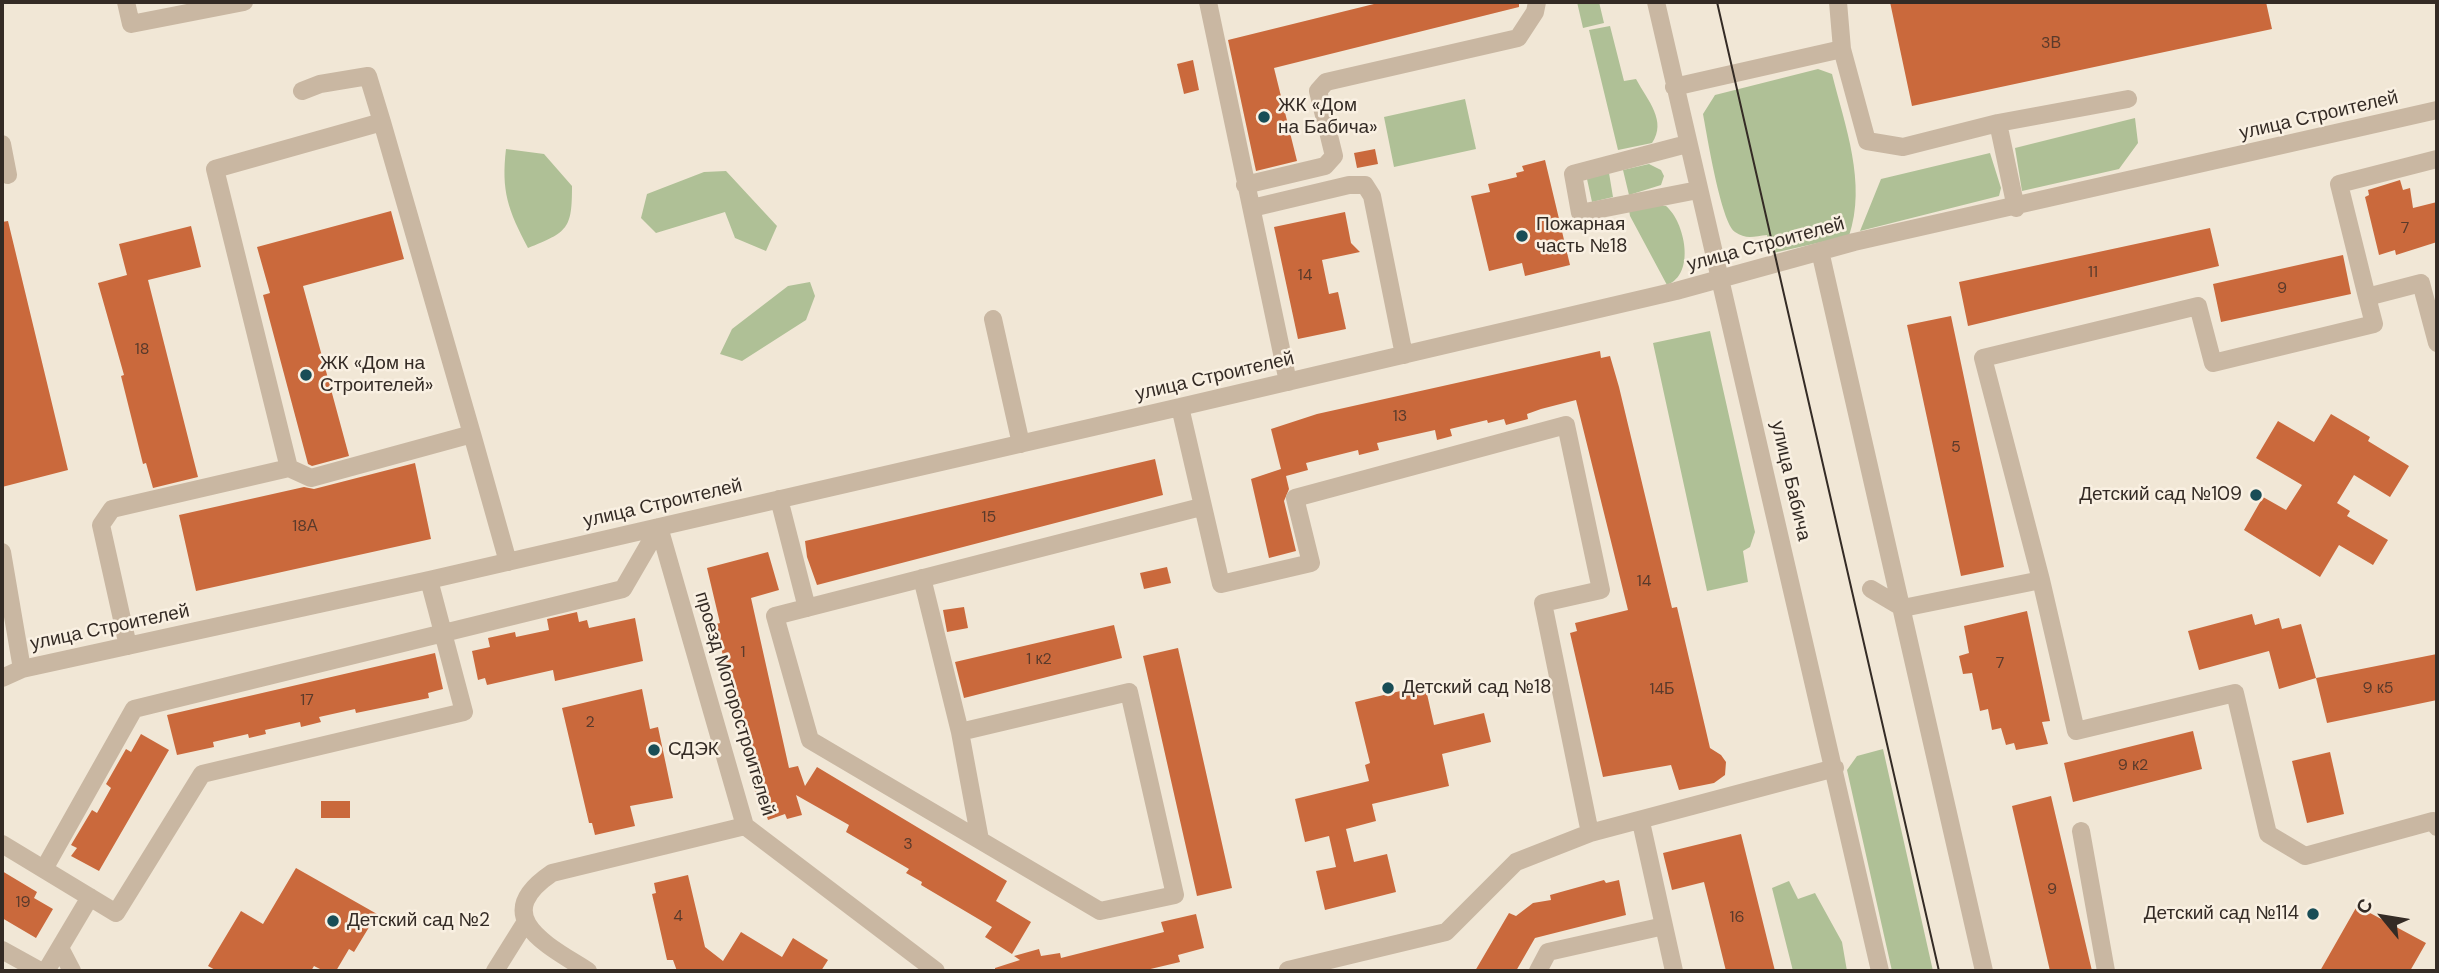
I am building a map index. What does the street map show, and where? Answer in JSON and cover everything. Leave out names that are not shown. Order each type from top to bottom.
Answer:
[{"type":"street","points":[[126,2],[131,24],[244,2]]},
{"type":"street","points":[[1208,2],[1288,382]]},
{"type":"street","points":[[1245,185],[1325,166],[1334,156],[1318,91],[1326,82],[1518,38],[1535,12],[1537,2]]},
{"type":"street","name":"улица Бабича","points":[[1656,2],[1880,971]]},
{"type":"street","points":[[1838,2],[1842,49],[1867,141],[1903,147],[1998,123],[2128,99]]},
{"type":"street","points":[[1674,87],[1842,49]]},
{"type":"street","points":[[302,91],[320,84],[368,76],[508,562]]},
{"type":"street","name":"улица Строителей","points":[[2,678],[22,669],[429,580],[1021,444],[1720,279],[1820,251],[2437,110]]},
{"type":"street","points":[[289,468],[215,169],[382,122]]},
{"type":"street","points":[[1998,123],[2016,208]]},
{"type":"street","points":[[2,144],[8,175]]},
{"type":"street","points":[[1687,144],[1573,174],[1580,213],[1698,190]]},
{"type":"street","points":[[2437,159],[2339,184],[2374,324],[2213,363],[2198,306],[1983,358],[2041,580],[2076,731],[2235,693],[2268,834],[2305,856],[2432,821],[2437,827]]},
{"type":"street","points":[[1252,208],[1349,185],[1365,185],[1372,196],[1404,355]]},
{"type":"street","points":[[1820,251],[1903,608],[1983,971]]},
{"type":"street","points":[[2367,297],[2421,282],[2437,343]]},
{"type":"street","points":[[993,319],[1021,444]]},
{"type":"street","points":[[1180,407],[1201,507],[1221,584],[1311,564],[1295,498],[1566,425],[1601,590],[1543,604],[1590,833]]},
{"type":"street","points":[[128,646],[101,525],[113,509],[289,468],[311,478],[472,434]]},
{"type":"street","points":[[779,499],[807,608]]},
{"type":"street","points":[[960,732],[1129,692],[1175,895],[1100,911],[810,740],[775,616],[1201,507]]},
{"type":"street","points":[[44,869],[134,709],[623,589],[659,527]]},
{"type":"street","name":"проезд Моторостроителей","points":[[659,527],[745,826],[936,971]]},
{"type":"street","points":[[2,552],[22,669]]},
{"type":"street","points":[[922,578],[960,732],[980,840]]},
{"type":"street","points":[[2,844],[116,913],[202,774],[464,712],[429,580]]},
{"type":"street","points":[[1871,589],[1903,608],[2041,580]]},
{"type":"street","points":[[1288,970],[1446,932],[1516,862],[1590,833],[1642,822],[1835,768]]},
{"type":"street","points":[[1642,822],[1674,971]]},
{"type":"street","points":[[588,971],[531,933],[524,909],[537,883],[552,873],[745,826]]},
{"type":"street","points":[[2081,831],[2106,971]]},
{"type":"street","points":[[46,971],[90,897]]},
{"type":"street","points":[[495,971],[526,923]]},
{"type":"street","points":[[1538,971],[1548,952],[1664,926]]},
{"type":"street","points":[[60,948],[72,971]]},
{"type":"street","points":[[2,950],[40,971]]},
{"type":"green space","points":[[1577,2],[1599,2],[1604,23],[1583,28]]},
{"type":"green space","points":[[1610,26],[1624,81],[1636,79],[1657,119],[1658,127],[1652,143],[1618,150],[1589,30]]},
{"type":"green space","points":[[1818,69],[1832,74],[1848,134],[1855,175],[1854,216],[1849,236],[1773,253],[1767,235],[1743,236],[1735,232],[1730,225],[1715,177],[1703,114],[1715,95]]},
{"type":"green space","points":[[1465,99],[1476,149],[1394,167],[1384,117]]},
{"type":"green space","points":[[2135,118],[2138,143],[2119,169],[2022,191],[2015,148]]},
{"type":"green space","points":[[506,149],[544,154],[572,186],[571,212],[565,227],[552,238],[528,248],[515,222],[505,189]]},
{"type":"green space","points":[[1990,153],[2001,188],[1999,196],[1860,231],[1881,179]]},
{"type":"green space","points":[[1649,164],[1661,170],[1664,176],[1661,185],[1629,195],[1623,170]]},
{"type":"green space","points":[[726,171],[777,226],[766,251],[735,238],[725,212],[656,233],[641,218],[647,194],[704,172]]},
{"type":"green space","points":[[1609,173],[1613,197],[1592,202],[1587,179]]},
{"type":"green space","points":[[1649,205],[1666,206],[1673,214],[1682,235],[1682,270],[1676,279],[1667,285],[1630,216],[1629,210]]},
{"type":"green space","points":[[810,282],[815,296],[806,320],[742,361],[720,354],[732,329],[788,286]]},
{"type":"green space","points":[[1710,331],[1755,532],[1750,547],[1743,551],[1748,582],[1707,591],[1653,343]]},
{"type":"green space","points":[[1883,749],[1933,971],[1892,971],[1847,770],[1857,756]]},
{"type":"green space","points":[[1789,881],[1798,899],[1815,893],[1842,942],[1847,971],[1793,971],[1772,888]]},
{"type":"building","name":"ЖК «Дом на Бабича»","points":[[1382,2],[1519,2],[1519,7],[1274,68],[1297,161],[1256,171],[1228,40]]},
{"type":"building","points":[[1890,2],[2266,2],[2272,29],[1912,106]]},
{"type":"building","points":[[1193,60],[1199,90],[1184,94],[1177,64]]},
{"type":"building","points":[[1375,149],[1378,164],[1357,168],[1354,153]]},
{"type":"building","name":"Пожарная часть №18","points":[[1545,160],[1570,265],[1525,276],[1522,263],[1489,271],[1471,196],[1490,192],[1488,184],[1517,177],[1516,173],[1524,171],[1522,166]]},
{"type":"building","points":[[2400,180],[2403,190],[2410,188],[2413,208],[2437,202],[2437,242],[2396,255],[2395,250],[2379,255],[2365,197],[2369,195],[2368,190]]},
{"type":"building","name":"ЖК «Дом на Строителей»","points":[[391,211],[404,259],[303,286],[349,456],[312,466],[308,464],[263,295],[270,293],[257,247]]},
{"type":"building","points":[[1345,212],[1351,243],[1360,252],[1322,260],[1329,294],[1338,292],[1346,329],[1298,339],[1274,227]]},
{"type":"building","points":[[8,221],[68,470],[2,487],[2,222]]},
{"type":"building","points":[[191,226],[201,267],[148,280],[198,477],[153,488],[146,463],[143,464],[121,376],[124,375],[98,283],[127,275],[119,244]]},
{"type":"building","points":[[2210,228],[2219,266],[1968,326],[1959,282]]},
{"type":"building","points":[[2343,255],[2351,294],[2221,322],[2213,284]]},
{"type":"building","points":[[1951,316],[2004,567],[1961,576],[1907,325]]},
{"type":"building","points":[[1600,351],[1601,358],[1610,356],[1619,387],[1672,608],[1677,607],[1710,748],[1726,762],[1725,775],[1714,783],[1679,790],[1671,765],[1603,777],[1570,633],[1577,631],[1575,623],[1628,610],[1576,400],[1527,414],[1528,419],[1506,425],[1504,419],[1488,423],[1487,420],[1450,429],[1452,436],[1437,440],[1435,430],[1377,443],[1379,450],[1359,455],[1358,450],[1306,463],[1308,470],[1286,476],[1289,489],[1284,501],[1296,551],[1269,558],[1251,479],[1281,469],[1271,429],[1317,414]]},
{"type":"building","points":[[2331,414],[2370,437],[2368,441],[2409,466],[2390,497],[2354,475],[2337,503],[2350,511],[2347,516],[2388,540],[2373,565],[2339,545],[2320,577],[2244,530],[2263,497],[2286,510],[2302,485],[2256,458],[2278,421],[2314,442]]},
{"type":"building","points":[[1155,459],[1163,495],[817,585],[807,557],[805,541]]},
{"type":"building","points":[[415,463],[431,539],[196,591],[179,515],[304,487],[314,489]]},
{"type":"building","points":[[768,552],[779,590],[751,598],[789,768],[798,766],[805,786],[817,767],[1007,881],[996,901],[1031,922],[1012,954],[985,937],[992,927],[921,885],[922,882],[906,873],[909,869],[846,832],[849,825],[796,795],[802,815],[787,819],[785,814],[768,820],[763,804],[758,804],[716,624],[720,623],[707,568]]},
{"type":"building","points":[[1167,567],[1171,583],[1144,589],[1140,573]]},
{"type":"building","points":[[964,607],[968,628],[947,632],[943,610]]},
{"type":"building","points":[[2027,611],[2050,721],[2042,722],[2048,744],[2016,750],[2014,743],[2006,745],[2001,728],[1992,730],[1988,709],[1980,711],[1972,673],[1963,674],[1959,656],[1969,653],[1964,626]]},
{"type":"building","points":[[577,612],[579,622],[587,620],[589,628],[635,618],[643,661],[555,681],[553,670],[487,685],[485,678],[478,680],[472,651],[490,647],[488,638],[515,632],[516,637],[549,630],[547,619]]},
{"type":"building","points":[[2252,614],[2255,625],[2279,618],[2282,629],[2301,624],[2316,678],[2279,689],[2269,651],[2199,670],[2188,631]]},
{"type":"building","points":[[1114,625],[1122,658],[964,698],[955,662]]},
{"type":"building","points":[[1178,648],[1232,888],[1197,896],[1143,656]]},
{"type":"building","points":[[435,653],[443,689],[428,693],[429,698],[356,713],[355,709],[319,717],[321,722],[301,727],[300,722],[265,730],[266,734],[249,738],[248,734],[213,742],[214,747],[177,755],[167,715]]},
{"type":"building","points":[[2437,654],[2437,700],[2327,723],[2316,678]]},
{"type":"building","points":[[1425,685],[1434,725],[1484,713],[1491,742],[1442,754],[1449,786],[1372,804],[1376,821],[1346,829],[1354,862],[1387,854],[1396,892],[1325,910],[1316,871],[1336,867],[1329,836],[1305,842],[1295,799],[1369,781],[1365,765],[1370,763],[1355,702]]},
{"type":"building","points":[[642,689],[650,729],[658,727],[673,798],[630,806],[635,826],[595,835],[592,823],[589,823],[562,708]]},
{"type":"building","points":[[2193,731],[2202,769],[2073,802],[2064,763]]},
{"type":"building","points":[[141,734],[169,750],[99,871],[71,856],[77,848],[71,845],[92,810],[97,813],[111,788],[106,784],[126,749],[131,752]]},
{"type":"building","points":[[2330,752],[2344,814],[2307,823],[2292,761]]},
{"type":"building","points":[[2051,796],[2092,971],[2050,971],[2012,806]]},
{"type":"building","points":[[321,801],[350,801],[350,818],[321,818]]},
{"type":"building","points":[[1741,834],[1775,971],[1726,971],[1704,882],[1672,890],[1663,853]]},
{"type":"building","points":[[296,868],[377,914],[354,952],[349,949],[336,971],[324,971],[314,966],[311,971],[217,971],[208,966],[241,911],[263,924]]},
{"type":"building","points":[[2,871],[37,892],[34,898],[53,909],[36,938],[2,918]]},
{"type":"building","points":[[688,875],[705,947],[723,961],[741,932],[782,957],[793,938],[828,960],[821,971],[677,971],[673,960],[667,960],[652,894],[656,893],[654,883]]},
{"type":"building","points":[[1604,880],[1606,883],[1619,880],[1626,915],[1535,938],[1516,971],[1475,971],[1509,913],[1516,916],[1533,903],[1551,900],[1550,895]]},
{"type":"building","points":[[2357,906],[2426,943],[2410,971],[2320,971]]},
{"type":"building","points":[[1196,914],[1204,948],[1178,955],[1180,962],[1142,971],[995,971],[995,968],[1020,960],[1014,956],[1039,949],[1041,956],[1060,953],[1061,958],[1164,932],[1161,922]]},
{"type":"tram line","points":[[1717,2],[1939,971]]},
{"type":"place","name":"ЖК «Дом на Бабича»","points":[[1264,117]]},
{"type":"place","name":"Пожарная часть №18","points":[[1522,236]]},
{"type":"place","name":"ЖК «Дом на Строителей»","points":[[306,375]]},
{"type":"place","name":"Детский сад №109","points":[[2256,495]]},
{"type":"place","name":"Детский сад №18","points":[[1388,688]]},
{"type":"place","name":"СДЭК","points":[[654,750]]},
{"type":"place","name":"Детский сад №114","points":[[2313,914]]},
{"type":"place","name":"Детский сад №2","points":[[333,921]]}]
